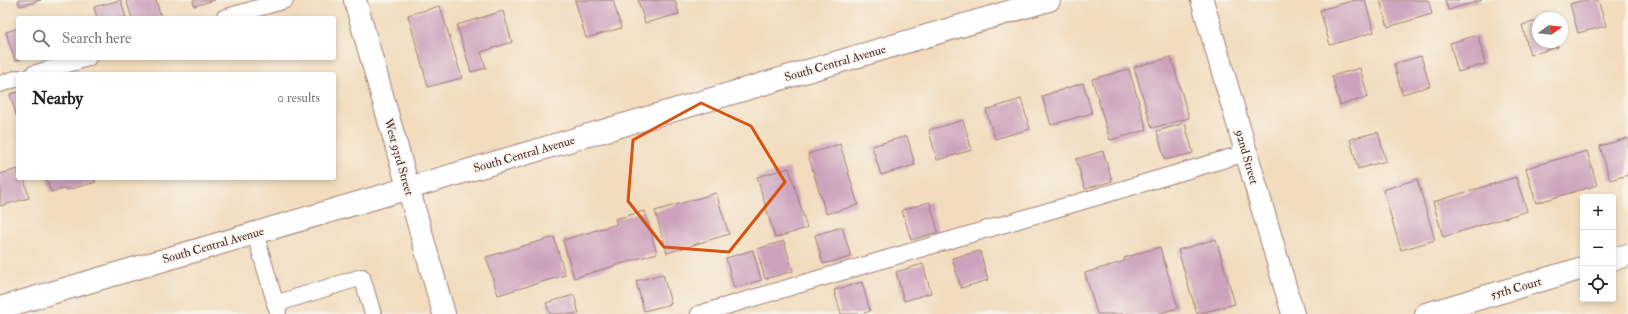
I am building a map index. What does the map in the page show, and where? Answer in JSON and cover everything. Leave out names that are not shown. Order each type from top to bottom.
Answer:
[{"type":"street","name":"West 93rd Street","points":[[355,0],[444,314]]},
{"type":"street","name":"South Central Avenue","points":[[13,308],[255,233],[1048,0]]},
{"type":"street","name":"92nd Street","points":[[1202,0],[1293,314]]},
{"type":"street","points":[[1616,258],[1628,255]]},
{"type":"street","name":"55th Court","points":[[1426,314],[1580,269]]},
{"type":"lane","points":[[231,16],[285,0]]},
{"type":"lane","points":[[40,72],[81,60]]},
{"type":"lane","points":[[0,84],[16,79]]},
{"type":"lane","points":[[699,314],[1246,153]]},
{"type":"lane","points":[[255,233],[276,309],[362,277],[373,314]]},
{"type":"highlighted area","points":[[701,103],[751,126],[785,182],[729,252],[664,247],[628,201],[633,140]]},
{"type":"building","points":[[18,0],[41,0],[20,6]]},
{"type":"building","points":[[121,0],[125,16],[96,16],[94,7]]},
{"type":"building","points":[[126,0],[156,0],[160,16],[131,16]]},
{"type":"building","points":[[193,0],[215,0],[194,6]]},
{"type":"building","points":[[575,0],[613,0],[621,28],[586,38]]},
{"type":"building","points":[[638,0],[675,0],[679,14],[645,23]]},
{"type":"building","points":[[1355,0],[1365,0],[1374,32],[1330,45],[1320,10]]},
{"type":"building","points":[[1380,0],[1428,0],[1432,14],[1388,27]]},
{"type":"building","points":[[1445,0],[1482,0],[1448,10]]},
{"type":"building","points":[[1583,0],[1598,0],[1606,26],[1578,33],[1570,4]]},
{"type":"building","points":[[440,6],[462,78],[428,87],[408,15]]},
{"type":"building","points":[[503,11],[512,42],[481,52],[486,68],[471,72],[457,25]]},
{"type":"building","points":[[1532,22],[1532,48],[1554,48],[1530,55],[1522,25]]},
{"type":"building","points":[[16,29],[16,60],[18,60],[15,61],[6,32]]},
{"type":"building","points":[[1478,35],[1485,64],[1458,72],[1450,43]]},
{"type":"building","points":[[1421,56],[1430,86],[1402,94],[1394,64]]},
{"type":"building","points":[[1171,57],[1189,118],[1152,128],[1134,67]]},
{"type":"building","points":[[1360,68],[1368,97],[1340,105],[1332,76]]},
{"type":"building","points":[[1129,69],[1147,130],[1110,140],[1092,79]]},
{"type":"building","points":[[1083,83],[1092,113],[1051,125],[1042,96]]},
{"type":"building","points":[[16,92],[16,114],[10,94]]},
{"type":"building","points":[[1021,99],[1030,129],[995,139],[986,110]]},
{"type":"building","points":[[963,120],[972,150],[937,160],[929,130]]},
{"type":"building","points":[[1185,123],[1193,153],[1165,160],[1157,131]]},
{"type":"building","points":[[1378,132],[1386,161],[1358,169],[1350,139]]},
{"type":"building","points":[[907,136],[915,165],[881,175],[872,146]]},
{"type":"building","points":[[1628,138],[1628,175],[1610,180],[1600,146]]},
{"type":"building","points":[[840,144],[858,205],[826,214],[808,154]]},
{"type":"building","points":[[1103,151],[1112,181],[1085,189],[1076,159]]},
{"type":"building","points":[[1587,151],[1597,185],[1536,203],[1526,168]]},
{"type":"building","points":[[789,168],[807,228],[775,238],[757,177]]},
{"type":"building","points":[[16,170],[16,180],[24,180],[29,198],[0,206],[0,174]]},
{"type":"building","points":[[1516,177],[1527,211],[1443,237],[1433,202]]},
{"type":"building","points":[[1417,179],[1435,240],[1401,250],[1383,190]]},
{"type":"building","points":[[47,180],[94,180],[96,182],[67,190],[66,188],[51,192]]},
{"type":"building","points":[[716,193],[729,234],[667,253],[655,211]]},
{"type":"building","points":[[930,202],[938,232],[911,240],[902,210]]},
{"type":"building","points":[[644,211],[657,253],[574,278],[563,240],[617,224],[615,219]]},
{"type":"building","points":[[842,227],[851,257],[823,264],[815,235]]},
{"type":"building","points":[[554,237],[565,275],[498,295],[486,257]]},
{"type":"building","points":[[1216,239],[1235,304],[1197,314],[1178,250]]},
{"type":"building","points":[[784,241],[793,271],[765,279],[757,249]]},
{"type":"building","points":[[1160,247],[1178,308],[1157,314],[1097,314],[1085,273],[1125,261],[1124,258]]},
{"type":"building","points":[[753,250],[761,280],[734,288],[726,258]]},
{"type":"building","points":[[980,251],[988,280],[961,288],[952,258]]},
{"type":"building","points":[[923,264],[931,293],[904,301],[896,272]]},
{"type":"building","points":[[663,274],[671,304],[644,311],[636,281]]},
{"type":"building","points":[[862,282],[870,311],[861,314],[841,314],[834,290]]},
{"type":"building","points":[[574,295],[579,314],[550,314],[546,303]]}]
